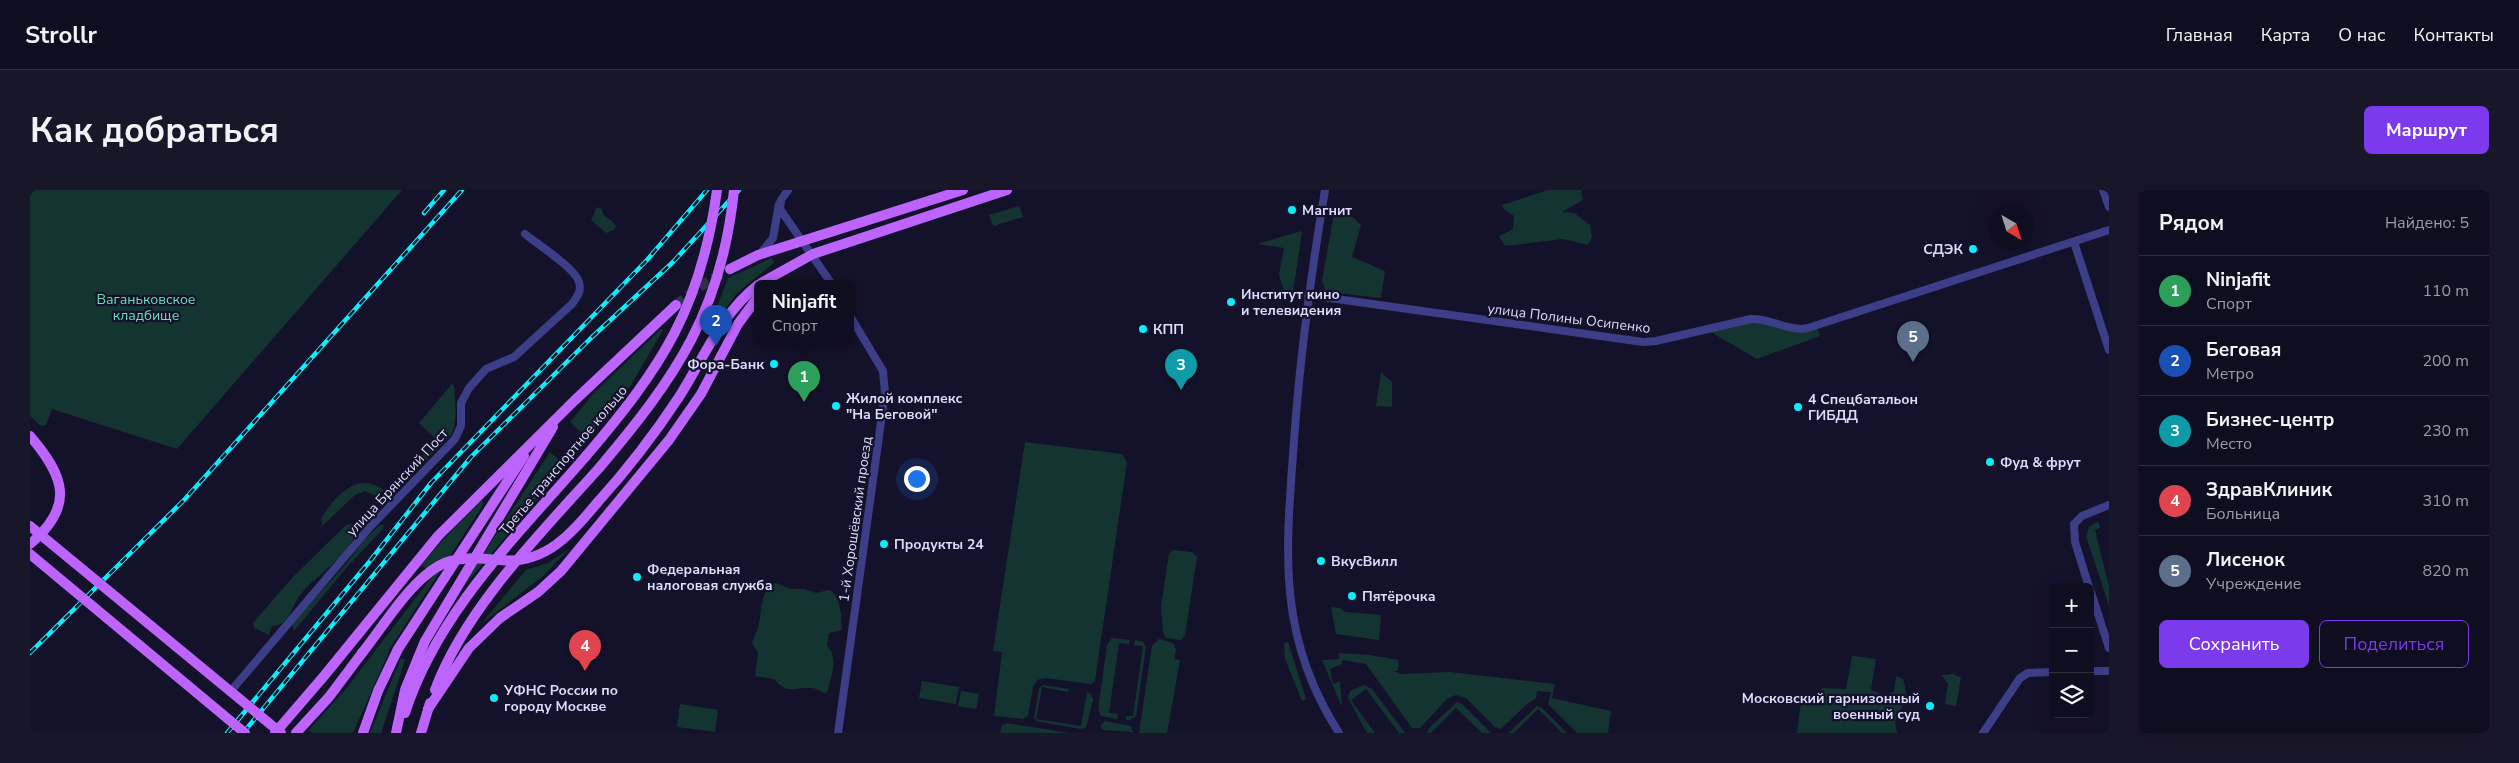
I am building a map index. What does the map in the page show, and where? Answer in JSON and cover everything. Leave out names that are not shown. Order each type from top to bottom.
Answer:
[{"type":"main road","name":"Третье транспортное кольцо","points":[[397,733],[417,680],[430,653],[452,617],[488,571],[639,393],[677,329],[705,258],[717,190]]},
{"type":"main road","points":[[421,733],[428,709],[456,644],[483,602],[600,467],[654,402],[673,374],[694,335],[712,293],[731,226],[734,190]]},
{"type":"main road","points":[[730,269],[758,255],[963,190]]},
{"type":"main road","points":[[766,280],[812,254],[1007,190]]},
{"type":"main road","points":[[774,280],[812,254]]},
{"type":"main road","points":[[296,733],[329,697],[416,585],[435,569],[447,562],[464,558],[513,561],[542,554],[565,540],[634,460],[667,415],[727,315],[754,289]]},
{"type":"main road","points":[[428,709],[469,648],[500,618],[538,592],[561,571],[669,440],[701,394],[738,324],[754,302]]},
{"type":"main road","points":[[230,692],[273,733],[319,682],[438,536],[555,419],[676,305]]},
{"type":"main road","points":[[397,733],[405,690],[424,641],[549,433],[574,401]]},
{"type":"main road","points":[[363,733],[378,691],[410,630],[500,490],[555,419]]},
{"type":"main road","points":[[30,436],[51,464],[61,492],[61,501],[55,519],[30,544]]},
{"type":"main road","points":[[30,526],[281,733]]},
{"type":"main road","points":[[30,554],[245,733]]},
{"type":"street","points":[[758,255],[773,238],[777,210],[788,190]]},
{"type":"street","points":[[1325,190],[1299,364],[1286,546],[1288,582],[1294,624],[1305,663],[1324,706],[1339,733]]},
{"type":"street","points":[[2103,190],[2109,207]]},
{"type":"street","points":[[782,199],[780,209],[804,240],[829,280]]},
{"type":"street","name":"улица Полины Осипенко","points":[[1308,295],[1643,342],[1656,341],[1751,319],[1766,319],[1790,329],[1808,328],[2109,230]]},
{"type":"street","name":"улица Брянский Пост","points":[[230,692],[370,527],[455,439],[461,426],[462,398],[474,382],[486,369],[517,354],[572,304],[579,294],[579,281],[573,272],[525,234]]},
{"type":"street","points":[[2074,242],[2109,350]]},
{"type":"street","name":"1-й Хорошёвский проезд","points":[[838,733],[886,393],[883,371],[854,323]]},
{"type":"street","points":[[2088,583],[2075,542],[2074,524],[2082,516],[2109,506]]},
{"type":"street","points":[[2094,601],[2109,648]]},
{"type":"street","points":[[2094,671],[2109,671]]},
{"type":"street","points":[[1983,733],[2020,678],[2028,673],[2049,672]]},
{"type":"green space","name":"Ваганьковское кладбище","points":[[30,190],[402,190],[177,449],[52,409],[46,425],[41,426],[30,416]]},
{"type":"green space","points":[[1548,190],[1581,190],[1583,200],[1562,212],[1574,213],[1590,225],[1592,237],[1588,245],[1563,239],[1505,246],[1499,236],[1513,229],[1514,216],[1505,210],[1502,205]]},
{"type":"green space","points":[[1019,206],[1023,217],[993,226],[989,215]]},
{"type":"green space","points":[[597,207],[602,209],[604,216],[616,226],[614,230],[606,233],[591,220]]},
{"type":"green space","points":[[1335,208],[1354,218],[1361,225],[1352,257],[1385,271],[1381,298],[1330,292],[1325,289],[1322,281]]},
{"type":"green space","points":[[1301,231],[1292,298],[1286,297],[1279,275],[1284,248],[1257,244]]},
{"type":"green space","points":[[772,258],[774,263],[737,293],[706,335],[728,278]]},
{"type":"green space","points":[[1759,321],[1794,332],[1817,328],[1820,336],[1757,359],[1709,331]]},
{"type":"green space","points":[[661,329],[663,330],[631,385],[587,438],[570,422],[594,393]]},
{"type":"green space","points":[[1381,372],[1392,382],[1392,407],[1376,406]]},
{"type":"green space","points":[[452,384],[454,386],[456,411],[455,424],[451,435],[386,502],[366,491],[355,495],[322,526],[321,518],[342,492],[350,487],[368,483],[378,486],[388,493],[437,440],[419,423]]},
{"type":"green space","points":[[1025,442],[1122,454],[1127,462],[1095,681],[1091,684],[1045,678],[1037,680],[1033,687],[1028,716],[1023,719],[994,716],[1002,652],[993,651]]},
{"type":"green space","points":[[550,452],[566,466],[458,593]]},
{"type":"green space","points":[[482,499],[483,505],[391,647],[354,731],[352,733],[312,733],[309,730],[345,690],[431,578],[431,573],[423,566],[420,566],[478,501]]},
{"type":"green space","points":[[2098,521],[2100,528],[2095,530],[2109,586],[2109,606],[2086,536],[2089,527]]},
{"type":"green space","points":[[352,524],[355,530],[348,546],[341,556],[302,592],[285,621],[272,626],[269,635],[254,628],[253,623],[293,577],[346,525]]},
{"type":"green space","points":[[380,525],[384,525],[383,529],[348,566],[294,631],[292,624],[346,564],[364,540]]},
{"type":"green space","points":[[570,548],[543,576],[481,624],[526,570],[548,563]]},
{"type":"green space","points":[[1173,550],[1192,552],[1197,557],[1185,635],[1181,640],[1166,638],[1163,632],[1161,605],[1169,554]]},
{"type":"green space","points":[[776,583],[791,589],[804,589],[816,593],[829,590],[839,602],[842,630],[829,633],[827,646],[831,650],[833,662],[827,693],[810,688],[784,688],[774,679],[755,676],[758,653],[752,643],[758,628],[762,602],[766,592]]},
{"type":"green space","points":[[1331,607],[1340,608],[1345,612],[1381,615],[1379,640],[1336,634]]},
{"type":"green space","points":[[1112,638],[1130,640],[1129,644],[1119,643],[1109,713],[1118,714],[1117,719],[1101,716],[1098,710],[1107,645]]},
{"type":"green space","points":[[1159,639],[1173,643],[1176,650],[1174,659],[1180,660],[1167,733],[1139,733],[1152,646]]},
{"type":"green space","points":[[1135,640],[1143,642],[1146,647],[1136,716],[1126,720],[1126,716],[1133,716],[1143,646],[1134,645]]},
{"type":"green space","points":[[1288,642],[1306,699],[1302,701],[1285,659],[1284,643]]},
{"type":"green space","points":[[1338,653],[1370,655],[1398,660],[1399,667],[1397,671],[1393,671],[1401,674],[1450,672],[1555,684],[1552,698],[1611,711],[1608,733],[1577,733],[1548,704],[1551,692],[1537,691],[1536,698],[1501,729],[1495,727],[1466,698],[1456,695],[1447,699],[1420,728],[1412,728],[1366,664],[1342,660],[1342,664],[1330,669],[1333,684],[1340,681],[1342,707],[1322,660],[1340,659]]},
{"type":"green space","points":[[1852,656],[1876,659],[1871,690],[1885,695],[1894,692],[1896,676],[1903,679],[1907,696],[1895,721],[1897,733],[1797,733],[1802,694],[1813,700],[1822,688],[1846,689]]},
{"type":"green space","points":[[401,658],[405,660],[381,733],[370,733]]},
{"type":"green space","points":[[1953,674],[1961,678],[1956,706],[1945,704],[1948,683],[1941,675]]},
{"type":"green space","points":[[922,681],[959,687],[956,704],[919,698]]},
{"type":"green space","points":[[1042,685],[1069,689],[1068,692],[1042,687],[1036,719],[1081,726],[1087,692],[1092,695],[1093,700],[1086,728],[1080,729],[1036,721],[1034,718],[1039,689]]},
{"type":"green space","points":[[1364,685],[1372,689],[1405,733],[1399,733],[1366,689],[1351,700],[1375,733],[1367,733],[1348,698],[1350,691]]},
{"type":"green space","points":[[961,691],[979,694],[976,709],[958,706]]},
{"type":"green space","points":[[1457,702],[1462,704],[1491,733],[1482,733],[1456,708],[1431,733],[1427,733],[1429,728]]},
{"type":"green space","points":[[680,704],[718,710],[715,732],[677,727]]},
{"type":"green space","points":[[1537,706],[1542,708],[1567,733],[1562,733],[1538,709],[1514,733],[1508,733]]},
{"type":"green space","points":[[1105,721],[1131,726],[1133,732],[1103,730],[1100,726]]},
{"type":"green space","points":[[1007,723],[1070,733],[1000,733],[1002,725]]},
{"type":"tunnel","points":[[676,305],[699,287],[730,269]]},
{"type":"railway","points":[[424,213],[444,190]]},
{"type":"railway","points":[[30,653],[185,499],[462,190]]},
{"type":"railway","points":[[227,733],[370,561],[431,483],[647,260],[707,190]]},
{"type":"railway","points":[[243,733],[471,457],[591,338],[673,262],[739,190]]},
{"type":"place","name":"Магнит","points":[[1292,210]]},
{"type":"place","name":"СДЭК","points":[[1973,249]]},
{"type":"place","name":"Институт кино и телевидения","points":[[1231,302]]},
{"type":"place","name":"КПП","points":[[1143,329]]},
{"type":"place","name":"Беговая","points":[[716,346]]},
{"type":"place","name":"Лисенок","points":[[1913,362]]},
{"type":"place","name":"Фора-Банк","points":[[774,364]]},
{"type":"place","name":"Бизнес-центр","points":[[1181,390]]},
{"type":"place","name":"Ninjafit","points":[[804,402]]},
{"type":"place","name":"Жилой комплекс \"На Беговой\"","points":[[836,406]]},
{"type":"place","name":"4 Спецбатальон ГИБДД","points":[[1798,407]]},
{"type":"place","name":"Фуд & фрут","points":[[1990,462]]},
{"type":"place","name":"Продукты 24","points":[[884,544]]},
{"type":"place","name":"ВкусВилл","points":[[1321,561]]},
{"type":"place","name":"Федеральная налоговая служба","points":[[637,577]]},
{"type":"place","name":"Пятёрочка","points":[[1352,596]]},
{"type":"place","name":"ЗдравКлиник","points":[[585,671]]},
{"type":"place","name":"УФНС России по городу Москве","points":[[494,698]]},
{"type":"place","name":"Московский гарнизонный военный суд","points":[[1930,706]]}]
